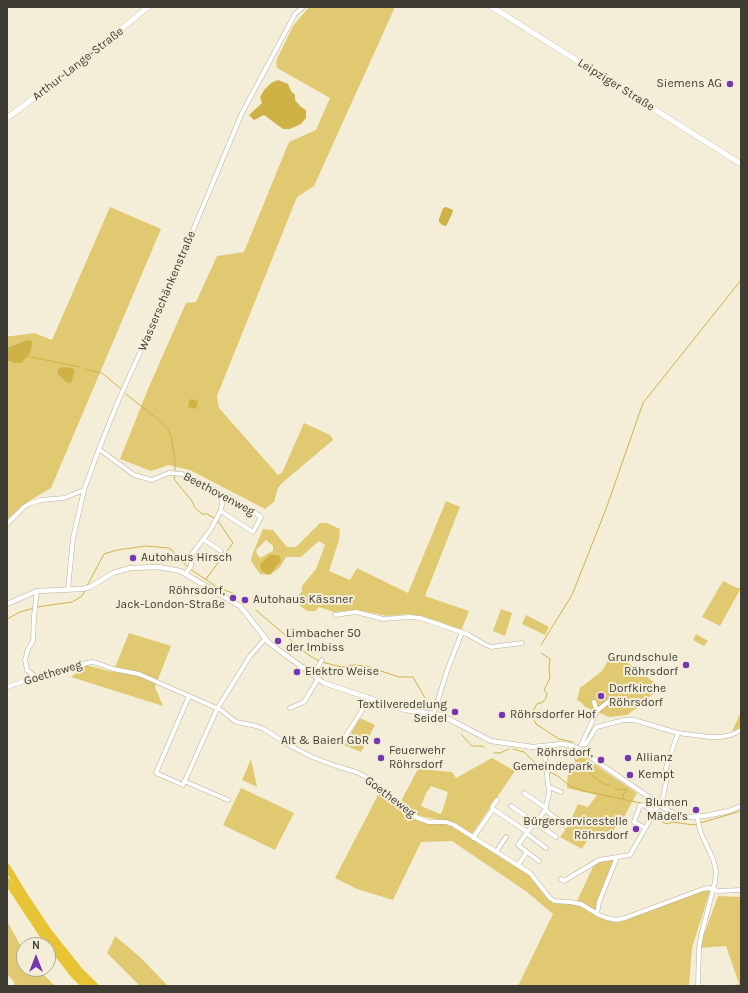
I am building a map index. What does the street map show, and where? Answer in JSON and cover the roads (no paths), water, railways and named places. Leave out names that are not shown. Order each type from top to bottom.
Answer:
[{"type":"highway","points":[[7,867],[48,931],[79,970],[95,986]]},
{"type":"highway","points":[[7,881],[42,934],[85,986]]},
{"type":"main road","name":"Arthur-Lange-Straße","points":[[7,118],[69,72],[148,7]]},
{"type":"main road","name":"Leipziger Straße","points":[[492,7],[741,164]]},
{"type":"street","name":"Wasserschänkenstraße","points":[[68,590],[73,538],[84,490],[119,399],[163,302],[242,113],[295,14],[303,7]]},
{"type":"street","name":"Beethovenweg","points":[[99,449],[134,475],[152,480],[169,472],[182,474],[210,488],[222,496],[230,497],[261,517],[253,532],[220,512]]},
{"type":"street","points":[[7,524],[29,504],[41,500],[64,498],[84,490]]},
{"type":"street","points":[[189,570],[192,554],[220,512],[222,496]]},
{"type":"street","points":[[203,539],[221,550]]},
{"type":"street","points":[[7,604],[37,591],[90,588],[113,573],[130,568],[168,568],[189,570],[240,606],[264,638],[275,648],[318,679],[329,685],[405,710],[434,713],[448,718],[477,735],[491,741],[515,745],[544,747],[562,744],[570,745],[579,749],[659,804],[678,815],[698,821],[741,806]]},
{"type":"street","points":[[36,677],[27,670],[25,660],[28,649],[33,641],[34,612],[37,591]]},
{"type":"street","points":[[335,615],[356,612],[383,618],[420,618],[462,632],[491,646],[522,643]]},
{"type":"street","points":[[434,713],[447,671],[462,632]]},
{"type":"street","points":[[189,696],[156,773],[183,784],[217,709],[250,656],[264,638]]},
{"type":"street","name":"Goetheweg","points":[[7,687],[36,677],[91,662],[113,669],[139,674],[221,710],[236,722],[264,729],[287,744],[312,757],[361,774],[396,803],[418,818],[429,822],[446,822],[454,825],[530,873],[550,898],[560,902],[576,902],[607,918],[621,920],[703,889],[741,890]]},
{"type":"street","points":[[313,675],[321,662]]},
{"type":"street","points":[[290,708],[304,702],[318,679]]},
{"type":"street","points":[[343,740],[370,698]]},
{"type":"street","points":[[579,749],[597,711],[609,701]]},
{"type":"street","points":[[594,702],[597,711]]},
{"type":"street","points":[[582,744],[586,744],[597,727],[624,720],[634,720],[678,733],[720,737],[731,735],[741,730]]},
{"type":"street","points":[[561,879],[564,881],[599,860],[630,855],[663,797],[666,768],[678,733]]},
{"type":"street","points":[[539,861],[518,845],[545,809],[549,787],[544,747]]},
{"type":"street","points":[[184,780],[228,800]]},
{"type":"street","points":[[549,787],[561,792]]},
{"type":"street","points":[[524,793],[566,826]]},
{"type":"street","points":[[473,838],[497,800]]},
{"type":"street","points":[[645,828],[634,822],[640,806],[642,805],[654,811]]},
{"type":"street","points":[[511,806],[556,837]]},
{"type":"street","points":[[493,808],[546,848]]},
{"type":"street","points":[[698,821],[715,865],[715,882],[699,948],[698,986]]},
{"type":"street","points":[[496,852],[506,837]]},
{"type":"street","points":[[518,866],[528,852]]},
{"type":"street","points":[[597,914],[599,902],[617,857]]},
{"type":"waterway","points":[[541,645],[572,595],[606,509],[643,403],[741,280]]},
{"type":"waterway","points":[[27,356],[79,367]]},
{"type":"waterway","points":[[85,369],[102,373],[121,389]]},
{"type":"waterway","points":[[126,394],[160,421],[168,430],[171,436],[175,471]]},
{"type":"waterway","points":[[175,476],[174,479],[192,501],[195,508],[202,514],[207,514],[216,519]]},
{"type":"waterway","points":[[206,579],[233,543],[218,521]]},
{"type":"waterway","points":[[87,586],[104,554],[117,550],[146,546],[168,548],[172,550],[188,567]]},
{"type":"waterway","points":[[190,569],[217,587],[235,594]]},
{"type":"waterway","points":[[37,607],[72,602],[82,596],[85,591]]},
{"type":"waterway","points":[[7,619],[20,612],[34,608]]},
{"type":"waterway","points":[[256,610],[307,654],[319,661]]},
{"type":"waterway","points":[[541,653],[550,659],[550,678],[544,690],[547,693],[546,698],[543,702],[537,704],[531,714],[536,724],[559,739],[573,742]]},
{"type":"waterway","points":[[322,662],[341,667],[354,665],[366,666],[399,677],[413,677],[429,705]]},
{"type":"waterway","points":[[461,734],[472,746],[484,747]]},
{"type":"waterway","points":[[494,753],[500,753],[509,749]]},
{"type":"waterway","points":[[513,749],[524,752],[544,771]]},
{"type":"waterway","points":[[573,751],[575,760],[599,781],[610,786]]},
{"type":"waterway","points":[[549,772],[558,776],[570,786],[584,791],[641,803]]},
{"type":"waterway","points":[[615,788],[618,790],[627,789],[623,795],[623,800]]},
{"type":"waterway","points":[[700,823],[741,811]]},
{"type":"waterway","points":[[656,815],[662,822],[668,824],[672,822],[694,825],[697,824]]},
{"type":"place","name":"Siemens AG","points":[[730,84]]},
{"type":"place","name":"Autohaus Hirsch","points":[[133,558]]},
{"type":"place","name":"Röhrsdorf, Jack-London-Straße","points":[[233,598]]},
{"type":"place","name":"Autohaus Kässner","points":[[245,600]]},
{"type":"place","name":"Limbacher 50 der Imbiss","points":[[278,641]]},
{"type":"place","name":"Grundschule Röhrsdorf","points":[[686,665]]},
{"type":"place","name":"Elektro Weise","points":[[297,672]]},
{"type":"place","name":"Dorfkirche Röhrsdorf","points":[[601,696]]},
{"type":"place","name":"Textilveredelung Seidel","points":[[455,712]]},
{"type":"place","name":"Röhrsdorfer Hof","points":[[502,715]]},
{"type":"place","name":"Alt & Baierl GbR","points":[[377,741]]},
{"type":"place","name":"Feuerwehr Röhrsdorf","points":[[381,758]]},
{"type":"place","name":"Allianz","points":[[628,758]]},
{"type":"place","name":"Röhrsdorf, Gemeindepark","points":[[601,760]]},
{"type":"place","name":"Kempt","points":[[630,775]]},
{"type":"place","name":"Blumen Mädel's","points":[[696,810]]},
{"type":"place","name":"Bürgerservicestelle Röhrsdorf","points":[[636,829]]}]
